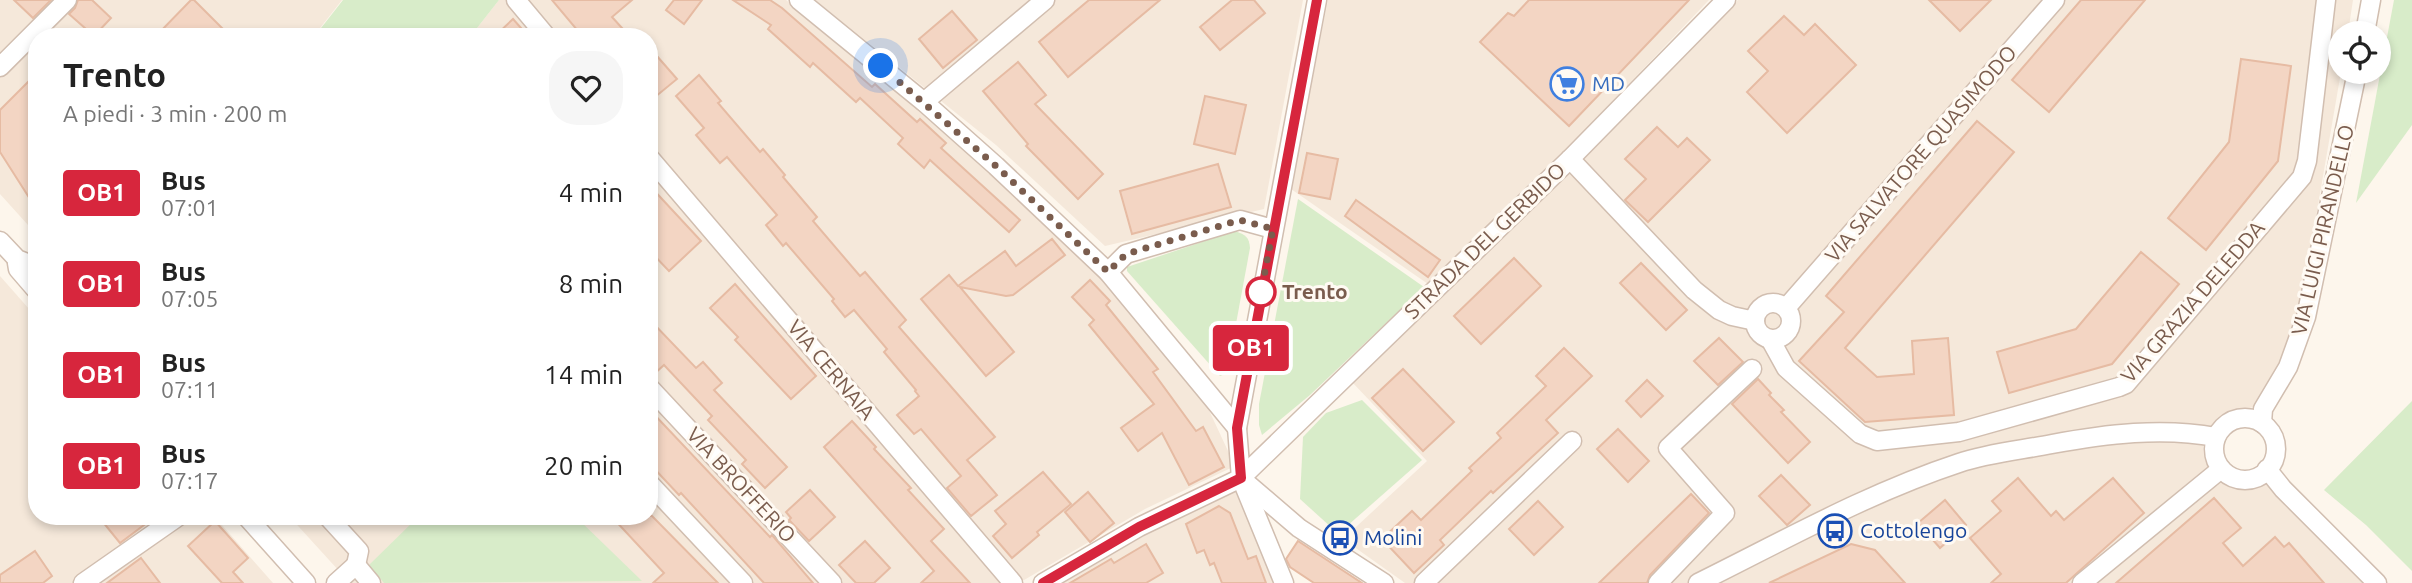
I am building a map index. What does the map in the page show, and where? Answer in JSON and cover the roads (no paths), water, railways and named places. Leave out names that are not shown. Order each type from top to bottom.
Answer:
[{"type":"street","points":[[39,28],[67,0]]},
{"type":"street","points":[[516,0],[539,28]]},
{"type":"street","points":[[799,0],[924,102],[1108,272],[1237,428]]},
{"type":"street","points":[[924,102],[1045,0]]},
{"type":"street","points":[[1284,583],[1241,478],[1237,428],[1317,0]]},
{"type":"street","name":"STRADA DEL GERBIDO","points":[[1043,583],[1139,527],[1241,478],[1570,159],[1726,0]]},
{"type":"street","name":"VIA SALVATORE QUASIMODO","points":[[1770,339],[1781,337],[1789,330],[1791,318],[1786,309],[2055,0]]},
{"type":"street","name":"VIA GRAZIA DELEDDA","points":[[1770,339],[1786,368],[1860,434],[1877,441],[1959,432],[2126,384],[2302,177],[2309,149],[2326,0]]},
{"type":"street","points":[[2367,21],[2371,0]]},
{"type":"street","points":[[0,67],[28,39]]},
{"type":"street","name":"VIA LUIGI PIRANDELLO","points":[[2262,424],[2263,409],[2288,368],[2306,317],[2355,84]]},
{"type":"street","points":[[1570,159],[1693,290],[1718,310],[1755,321]]},
{"type":"street","name":"VIA CERNAIA","points":[[658,168],[1013,583]]},
{"type":"street","points":[[1108,272],[1126,254],[1240,220],[1273,229]]},
{"type":"street","points":[[0,241],[17,259],[28,264]]},
{"type":"street","points":[[17,259],[18,270],[28,282]]},
{"type":"street","points":[[1770,339],[1760,333],[1755,321],[1759,310],[1769,303],[1781,305],[1786,309]]},
{"type":"street","points":[[1658,583],[1725,513],[1668,448],[1752,369]]},
{"type":"street","name":"VIA BROFFERIO","points":[[658,397],[832,583]]},
{"type":"street","points":[[2248,418],[2262,424],[2268,429],[2275,444],[2274,458],[2267,470],[2247,480],[2235,478],[2221,469],[2215,456],[2216,437],[2232,421],[2248,418]]},
{"type":"street","points":[[1698,583],[1906,483],[1961,462],[2084,438],[2172,431],[2216,437]]},
{"type":"street","points":[[1424,583],[1572,441]]},
{"type":"street","points":[[2082,583],[2221,469]]},
{"type":"street","points":[[2267,470],[2378,583]]},
{"type":"street","points":[[1241,478],[1299,528],[1384,583]]},
{"type":"street","points":[[658,493],[743,583]]},
{"type":"street","points":[[86,582],[166,525]]},
{"type":"street","points":[[254,525],[306,583]]},
{"type":"street","points":[[335,525],[359,551],[356,565],[335,583]]},
{"type":"street","points":[[356,565],[371,583]]},
{"type":"place","name":"MD","points":[[1567,84]]},
{"type":"place","name":"Trento","points":[[1261,292]]},
{"type":"place","name":"Cottolengo","points":[[1835,531]]},
{"type":"place","name":"Molini","points":[[1340,538]]}]
